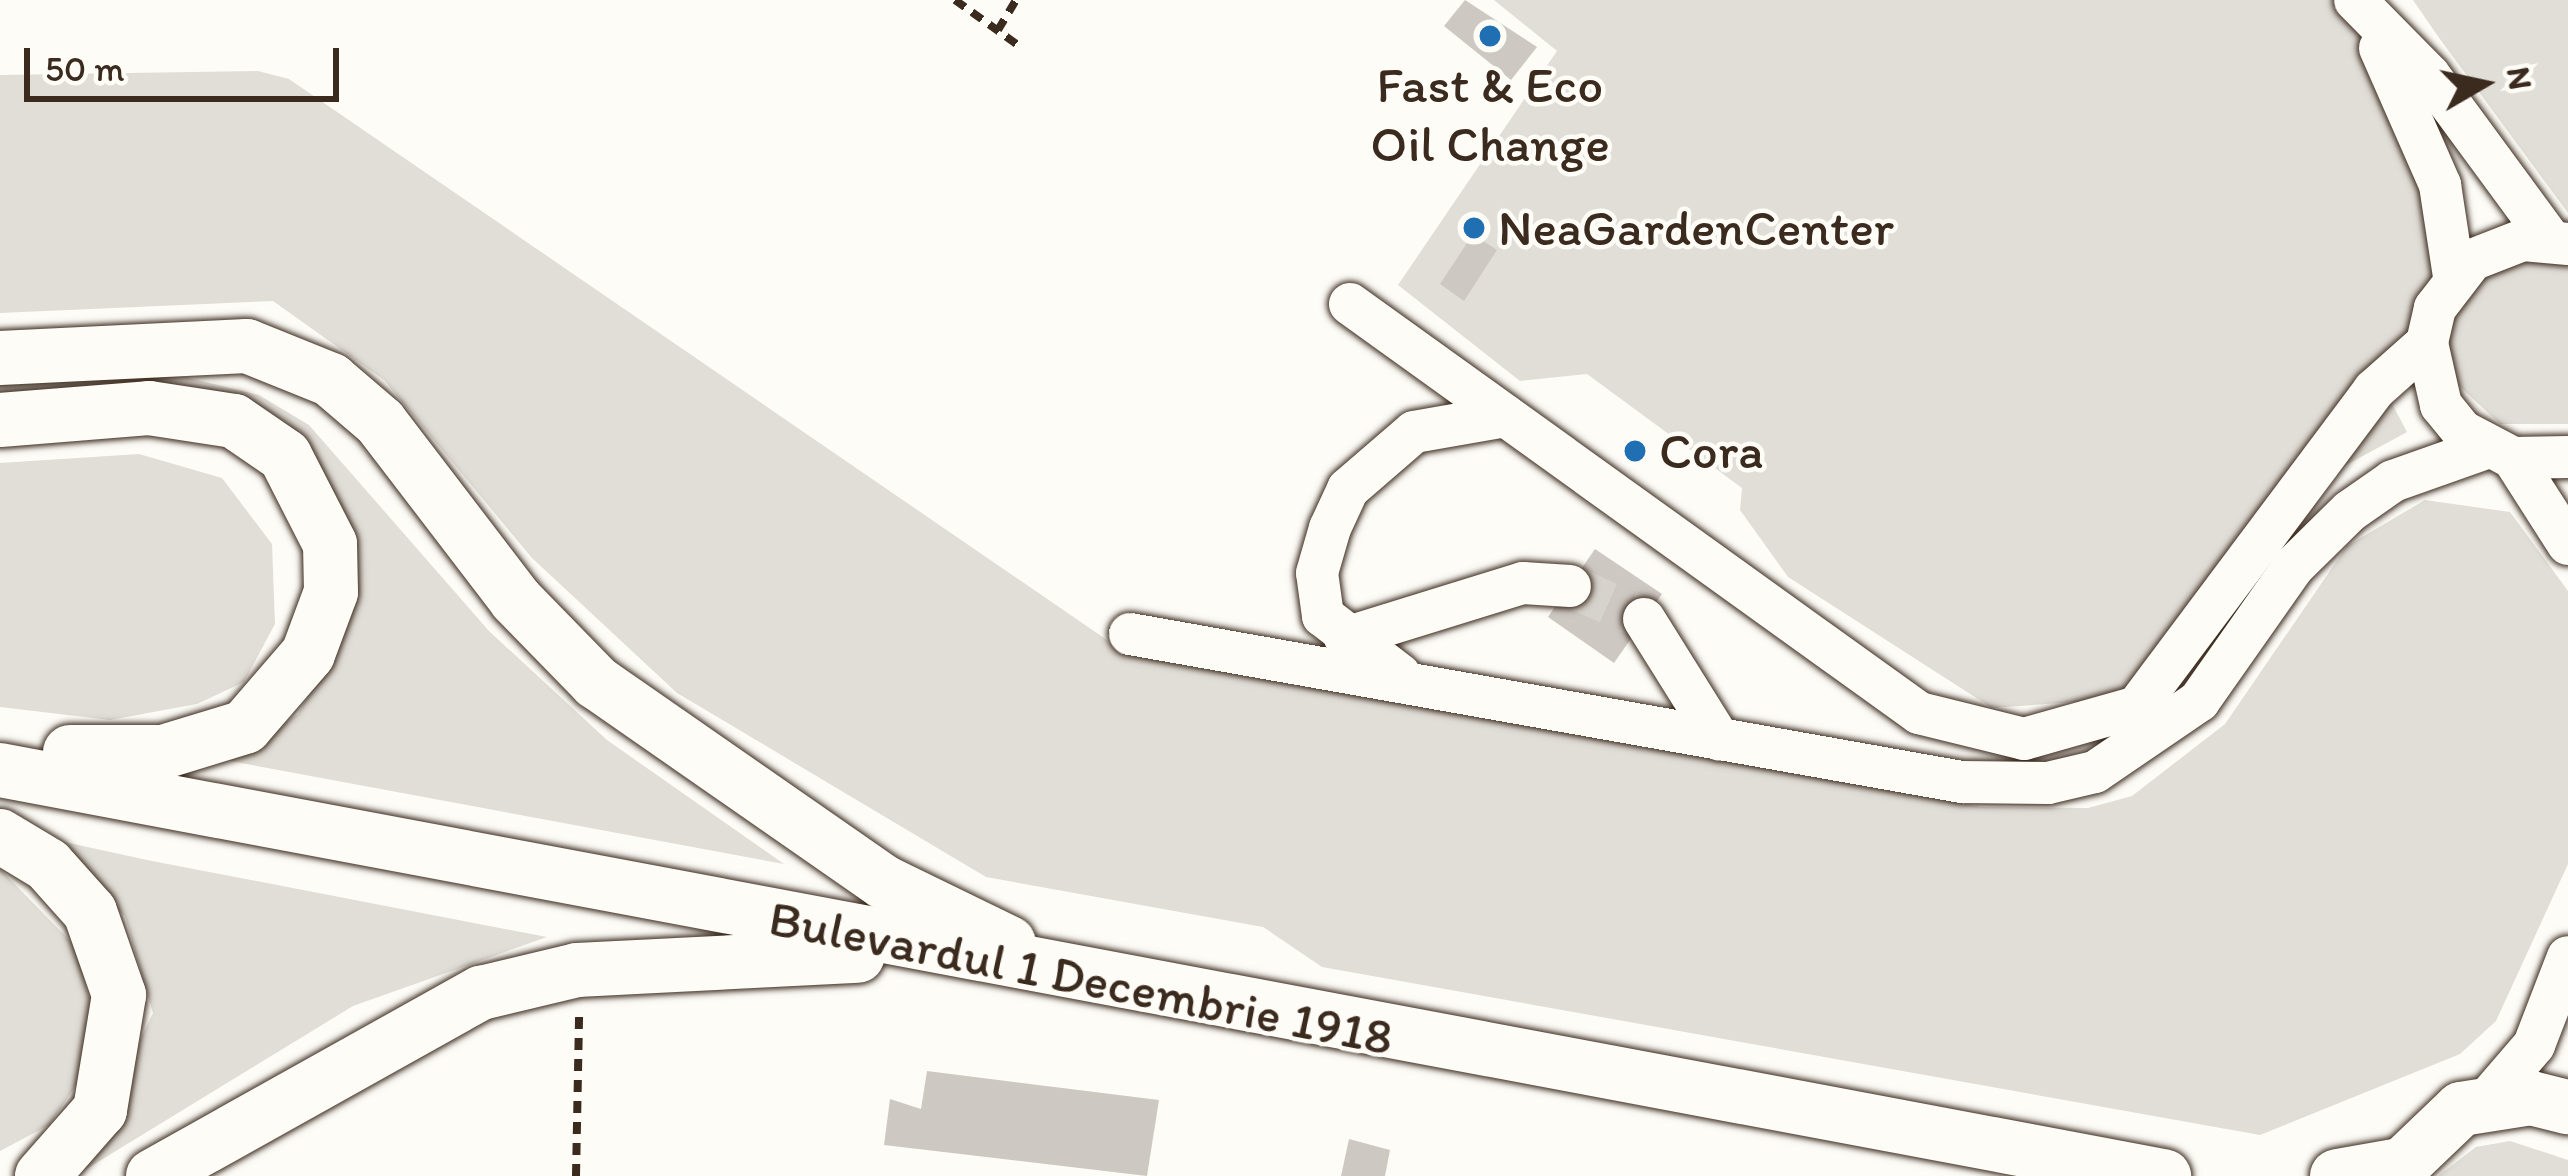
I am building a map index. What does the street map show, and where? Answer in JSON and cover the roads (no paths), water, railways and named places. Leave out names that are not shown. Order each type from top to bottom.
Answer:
[{"type":"main road","points":[[0,358],[248,346],[331,380],[394,438],[555,642],[659,732],[955,920],[1225,1006]]},
{"type":"main road","points":[[0,421],[149,408],[234,421],[285,456],[316,499],[331,567],[308,654],[245,727],[163,752],[0,756]]},
{"type":"main road","name":"Bulevardul 1 Decembrie 1918","points":[[0,770],[1225,1006],[2164,1176]]},
{"type":"main road","points":[[0,836],[48,865],[90,912],[121,1012],[100,1110],[41,1176]]},
{"type":"main road","points":[[153,1176],[418,1019],[577,970],[944,953]]},
{"type":"main road","points":[[2337,1176],[2393,1171],[2438,1122],[2486,1101],[2568,1107]]},
{"type":"lane","points":[[2354,0],[2429,75],[2559,242]]},
{"type":"lane","points":[[2354,0],[2409,98],[2440,185],[2454,278]]},
{"type":"lane","points":[[1350,304],[1919,713],[2024,739],[2137,707],[2374,390],[2427,343],[2454,278],[2493,249],[2559,242]]},
{"type":"lane","points":[[2427,343],[2441,405],[2500,453],[2568,544]]},
{"type":"lane","points":[[1421,687],[1345,638],[1323,616],[1316,573],[1348,489],[1414,432],[1506,416]]},
{"type":"lane","points":[[1130,634],[1962,782],[2095,772],[2199,701],[2294,566],[2350,511],[2393,481],[2500,453],[2568,457]]},
{"type":"lane","points":[[1345,638],[1523,583],[1570,586]]},
{"type":"lane","points":[[1644,619],[1719,739]]},
{"type":"lane","points":[[2486,1101],[2534,1045],[2568,957]]},
{"type":"tunnel","points":[[1570,586],[1644,619]]},
{"type":"place","name":"Fast & Eco Oil Change","points":[[1490,36]]},
{"type":"place","name":"NeaGardenCenter","points":[[1474,228]]},
{"type":"place","name":"Cora","points":[[1635,451]]}]
